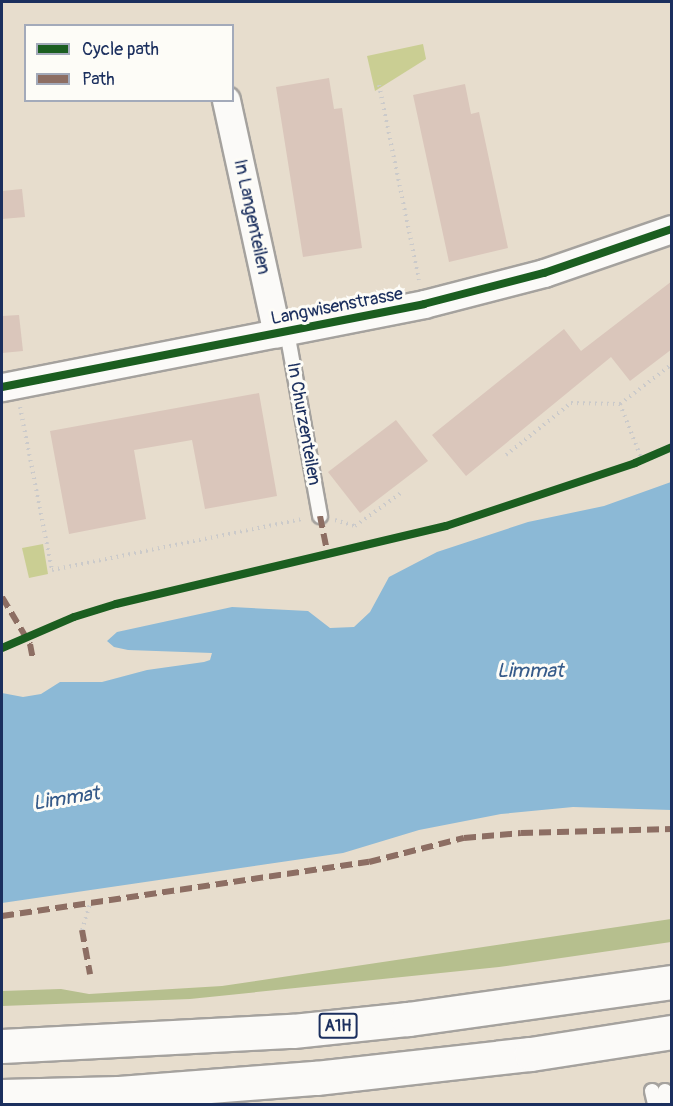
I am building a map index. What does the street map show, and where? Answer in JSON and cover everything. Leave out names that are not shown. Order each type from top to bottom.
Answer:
[{"type":"highway","name":"A1H","points":[[2,1046],[293,1031],[430,1016],[672,982]]},
{"type":"highway","points":[[2,1096],[119,1093],[316,1078],[520,1056],[672,1032]]},
{"type":"street","name":"In Langenteilen","points":[[226,102],[282,333]]},
{"type":"street","name":"Langwisenstrasse","points":[[9,386],[424,304],[544,273],[672,229]]},
{"type":"lane","name":"In Churzenteilen","points":[[282,333],[320,516]]},
{"type":"path","points":[[379,85],[424,304]]},
{"type":"path","points":[[506,455],[571,403],[620,404],[672,364]]},
{"type":"path","points":[[9,386],[52,570],[320,516],[355,526],[401,493]]},
{"type":"path","points":[[620,404],[642,460]]},
{"type":"path","points":[[82,930],[90,903]]},
{"type":"green space","points":[[423,44],[426,59],[375,91],[367,56]]},
{"type":"green space","points":[[43,544],[48,574],[29,578],[22,548]]},
{"type":"green space","points":[[671,919],[671,942],[499,967],[190,999],[2,1006],[2,991],[61,989],[89,994],[222,986]]},
{"type":"water","name":"Limmat","points":[[671,482],[671,810],[573,807],[501,814],[419,830],[343,853],[2,903],[2,693],[23,697],[41,694],[60,682],[102,682],[147,670],[210,660],[212,653],[128,650],[114,647],[107,641],[117,632],[232,607],[308,611],[330,628],[354,627],[370,612],[389,577],[437,552],[528,522],[604,506]]},
{"type":"building","points":[[329,78],[334,109],[342,108],[362,248],[303,257],[276,87]]},
{"type":"building","points":[[465,84],[471,114],[479,112],[508,248],[449,262],[413,95]]},
{"type":"building","points":[[22,189],[25,217],[2,219],[2,191]]},
{"type":"building","points":[[672,281],[672,349],[630,381],[611,357],[466,476],[432,435],[564,329],[581,351]]},
{"type":"building","points":[[19,315],[23,351],[2,353],[2,316]]},
{"type":"building","points":[[259,393],[277,496],[205,509],[192,440],[134,450],[146,519],[69,534],[50,431]]},
{"type":"building","points":[[396,420],[428,461],[360,513],[328,472]]},
{"type":"marked path","points":[[320,516],[328,556]]},
{"type":"marked path","points":[[2,597],[30,644],[33,659]]},
{"type":"marked path","points":[[2,916],[369,862],[464,838],[521,833],[672,829]]},
{"type":"marked path","points":[[82,930],[90,974]]},
{"type":"cycle path","points":[[2,387],[424,304],[544,273],[672,229]]},
{"type":"cycle path","points":[[2,648],[74,617],[116,604],[446,526],[635,463],[672,447]]}]
